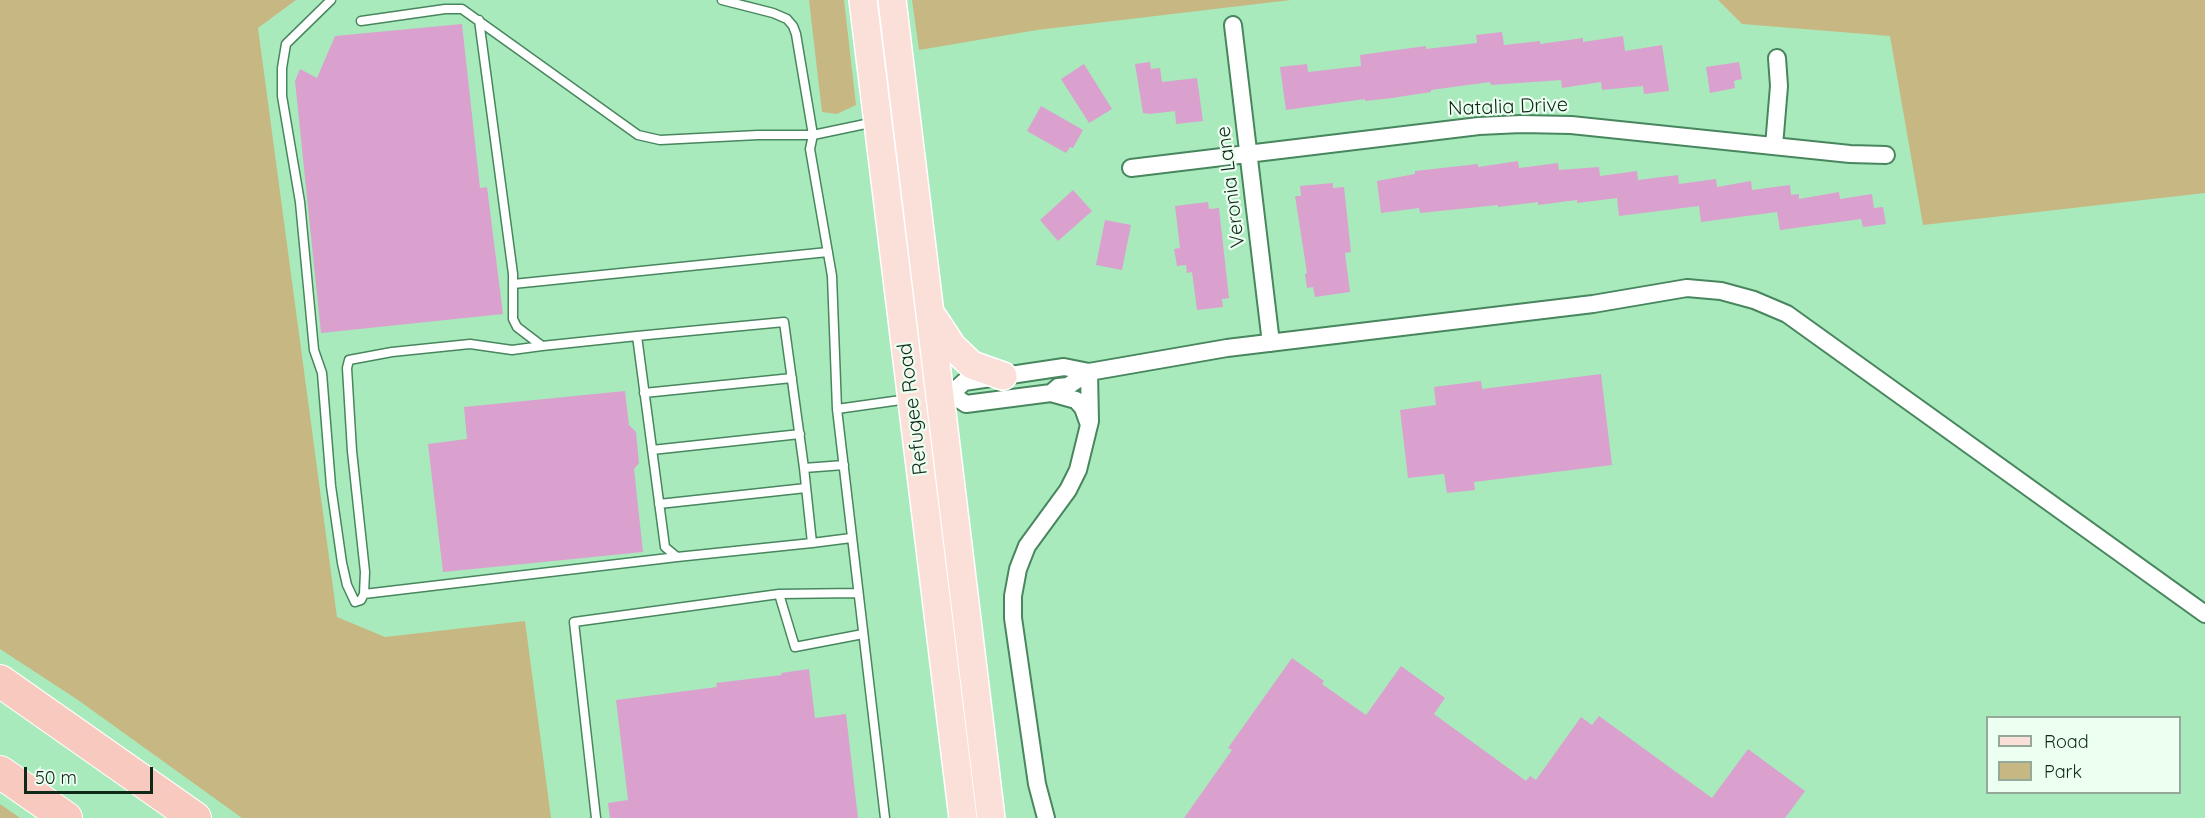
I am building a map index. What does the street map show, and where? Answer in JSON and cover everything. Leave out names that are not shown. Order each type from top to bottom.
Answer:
[{"type":"highway","points":[[0,681],[195,818]]},
{"type":"highway","points":[[0,772],[66,818]]},
{"type":"main road","name":"Refugee Road","points":[[862,0],[879,121],[963,818]]},
{"type":"main road","name":"Refugee Road","points":[[892,0],[931,314],[946,394],[991,818]]},
{"type":"main road","points":[[931,314],[952,346],[972,365],[1003,376]]},
{"type":"street","name":"Veronia Lane","points":[[1233,26],[1271,343]]},
{"type":"street","points":[[1774,146],[1779,86],[1778,58]]},
{"type":"street","name":"Natalia Drive","points":[[1131,168],[1248,152],[1479,126],[1521,124],[1571,126],[1850,154],[1887,155]]},
{"type":"street","points":[[912,398],[946,394],[964,382],[1064,367],[1089,372],[1205,351],[1593,304],[1687,288],[1713,289],[1742,296],[1780,310],[1795,319],[2205,614]]},
{"type":"street","points":[[1051,393],[1058,387],[1068,386],[1089,372]]},
{"type":"street","points":[[1046,818],[1038,792],[1015,633],[1012,609],[1013,589],[1026,546],[1076,475],[1089,426],[1091,406],[1089,372]]},
{"type":"street","points":[[946,394],[966,404],[1051,393],[1060,397],[1072,398],[1080,403],[1089,426]]},
{"type":"lane","points":[[331,0],[286,44],[282,68],[282,96],[300,202],[314,350],[322,374],[331,486],[342,563],[347,585],[355,602],[361,600],[364,594],[365,572],[352,451],[347,368],[349,360],[392,352],[470,344],[513,350],[784,322],[812,543]]},
{"type":"lane","points":[[722,0],[773,13],[787,19],[796,34],[813,135],[810,149],[832,276],[837,409],[885,818]]},
{"type":"lane","points":[[361,21],[445,9],[462,9],[638,135],[660,140],[813,135],[879,121]]},
{"type":"lane","points":[[479,20],[513,284],[513,319],[517,327],[542,346]]},
{"type":"lane","points":[[513,284],[828,252]]},
{"type":"lane","points":[[637,336],[665,548],[677,557]]},
{"type":"lane","points":[[644,393],[792,378]]},
{"type":"lane","points":[[837,409],[912,398]]},
{"type":"lane","points":[[652,450],[800,434]]},
{"type":"lane","points":[[804,468],[844,465]]},
{"type":"lane","points":[[659,504],[806,488]]},
{"type":"lane","points":[[364,594],[851,538]]},
{"type":"lane","points":[[596,818],[574,622],[779,594],[858,593]]},
{"type":"lane","points":[[779,594],[795,647],[863,634]]},
{"type":"green space","points":[[0,0],[296,0],[258,28],[337,617],[385,637],[525,621],[551,818],[242,818],[78,700],[0,649]]},
{"type":"green space","points":[[809,0],[844,0],[856,105],[837,114],[822,112]]},
{"type":"green space","points":[[912,0],[1291,0],[1037,30],[919,50]]},
{"type":"green space","points":[[1718,0],[2205,0],[2205,193],[1923,225],[1890,36],[1742,24]]},
{"type":"green space","points":[[0,804],[20,818],[0,818]]},
{"type":"building","points":[[462,24],[480,188],[487,187],[503,314],[321,333],[295,81],[300,69],[317,78],[335,36]]},
{"type":"building","points":[[1502,32],[1504,45],[1540,41],[1540,44],[1583,38],[1583,42],[1623,36],[1625,51],[1662,45],[1669,91],[1644,94],[1643,86],[1602,90],[1601,82],[1562,88],[1561,80],[1491,85],[1490,82],[1392,98],[1365,101],[1365,99],[1286,110],[1280,67],[1307,64],[1308,72],[1361,66],[1360,55],[1426,46],[1426,49],[1477,43],[1476,35]]},
{"type":"building","points":[[1150,62],[1151,69],[1160,68],[1162,82],[1197,78],[1203,121],[1176,124],[1175,111],[1143,113],[1135,64]]},
{"type":"building","points":[[1739,62],[1742,79],[1734,81],[1735,88],[1710,93],[1706,67]]},
{"type":"building","points":[[1084,64],[1112,109],[1089,123],[1061,79]]},
{"type":"building","points":[[1041,106],[1083,130],[1073,148],[1070,147],[1066,153],[1027,131]]},
{"type":"building","points":[[1518,161],[1519,168],[1558,163],[1559,170],[1599,167],[1600,176],[1637,171],[1638,180],[1678,175],[1679,184],[1716,179],[1717,187],[1751,181],[1752,190],[1790,185],[1791,195],[1799,194],[1799,199],[1839,192],[1840,199],[1872,194],[1874,208],[1883,207],[1886,224],[1863,227],[1861,219],[1780,230],[1777,212],[1701,222],[1699,206],[1619,216],[1617,198],[1577,203],[1577,200],[1538,205],[1538,202],[1498,207],[1498,205],[1420,213],[1419,208],[1381,213],[1377,181],[1415,174],[1415,171],[1478,164],[1478,167]]},
{"type":"building","points":[[1333,183],[1333,188],[1344,187],[1351,252],[1345,253],[1350,292],[1315,297],[1313,287],[1307,288],[1305,274],[1307,273],[1295,196],[1301,196],[1300,186]]},
{"type":"building","points":[[1073,190],[1092,211],[1058,241],[1040,220]]},
{"type":"building","points":[[1208,202],[1209,209],[1219,208],[1229,298],[1222,299],[1223,307],[1197,310],[1192,272],[1187,273],[1186,265],[1177,266],[1174,249],[1180,248],[1175,206]]},
{"type":"building","points":[[1105,220],[1131,225],[1122,270],[1096,265]]},
{"type":"building","points":[[1601,374],[1612,465],[1474,482],[1475,490],[1447,493],[1444,474],[1408,478],[1400,410],[1436,405],[1434,387],[1481,381],[1482,389]]},
{"type":"building","points":[[625,391],[629,425],[636,432],[639,463],[634,469],[643,552],[443,572],[428,444],[467,439],[464,407]]},
{"type":"building","points":[[1292,658],[1324,681],[1322,684],[1366,715],[1401,666],[1445,698],[1434,714],[1526,781],[1530,776],[1536,780],[1581,717],[1592,725],[1599,716],[1712,798],[1748,749],[1805,791],[1785,818],[1184,818],[1232,750],[1228,748]]},
{"type":"building","points":[[809,669],[815,718],[846,714],[858,818],[610,818],[608,803],[628,800],[616,700],[717,687],[716,683],[782,675],[781,673]]}]
